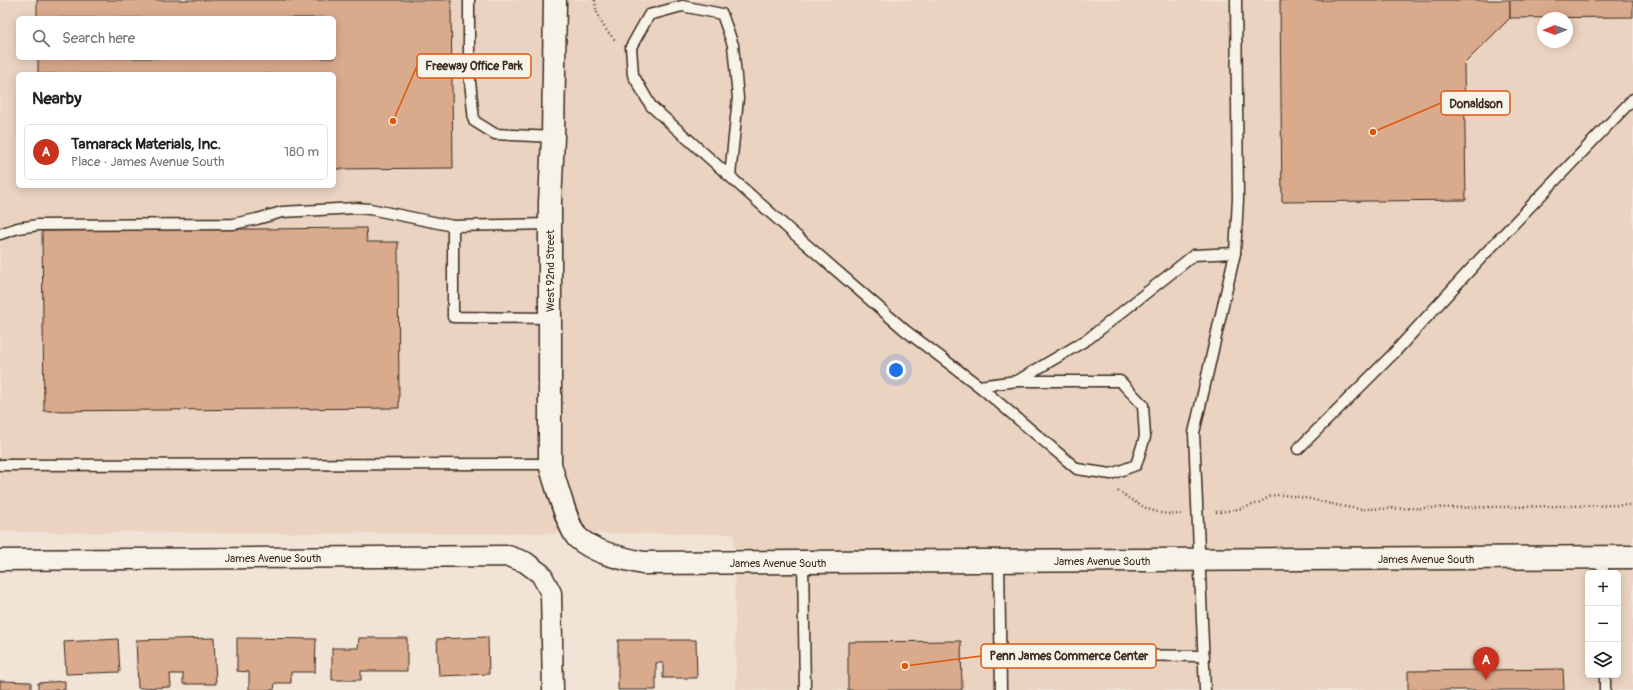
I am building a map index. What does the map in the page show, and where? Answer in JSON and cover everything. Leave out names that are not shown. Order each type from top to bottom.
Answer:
[{"type":"street","name":"West 92nd Street","points":[[555,0],[550,224],[550,464],[560,498],[577,537]]},
{"type":"street","name":"James Avenue South","points":[[577,537],[596,550],[643,563],[1199,560],[1603,565],[1633,557]]},
{"type":"street","name":"James Avenue South","points":[[0,560],[508,556],[525,562],[541,574],[551,593],[553,690]]},
{"type":"lane","points":[[470,0],[469,71],[474,121],[495,134],[553,137]]},
{"type":"lane","points":[[1205,690],[1194,433],[1235,253],[1238,199],[1236,0]]},
{"type":"lane","points":[[730,176],[738,98],[733,45],[722,14],[682,6],[649,15],[631,47],[633,75],[651,106],[730,176],[906,331],[979,386],[1077,469],[1111,474],[1136,466],[1145,437],[1144,405],[1120,381],[1017,381],[979,386]]},
{"type":"lane","points":[[1298,449],[1393,354],[1480,259],[1633,99]]},
{"type":"lane","points":[[0,234],[18,228],[38,225],[233,224],[282,212],[337,209],[370,209],[453,226],[550,224]]},
{"type":"lane","points":[[453,226],[453,317],[549,318]]},
{"type":"lane","points":[[1017,381],[1088,339],[1194,255],[1235,253]]},
{"type":"lane","points":[[0,465],[550,464]]},
{"type":"lane","points":[[1000,561],[1001,690]]},
{"type":"lane","points":[[803,562],[805,690]]},
{"type":"lane","points":[[1001,654],[1204,656]]},
{"type":"lane","points":[[1605,678],[1605,690]]},
{"type":"shaded area","points":[[0,0],[1633,0],[1633,690],[736,690],[734,534],[0,532]]},
{"type":"building","points":[[37,0],[451,0],[453,168],[336,169],[336,72],[38,72],[38,60],[336,60],[336,16],[37,16]]},
{"type":"building","points":[[1280,0],[1510,0],[1510,18],[1464,64],[1466,200],[1282,202]]},
{"type":"building","points":[[1510,0],[1633,0],[1633,17],[1573,17],[1573,12],[1537,12],[1537,18],[1510,18]]},
{"type":"building","points":[[366,228],[367,242],[398,242],[399,408],[44,411],[42,231]]},
{"type":"building","points":[[488,637],[489,674],[439,676],[437,639]]},
{"type":"building","points":[[214,638],[216,684],[183,684],[183,674],[170,674],[171,687],[138,688],[136,640]]},
{"type":"building","points":[[237,638],[316,639],[315,672],[291,672],[291,683],[275,683],[274,690],[249,690],[249,672],[237,671]]},
{"type":"building","points":[[359,638],[407,638],[407,671],[361,671],[361,680],[332,680],[332,648],[358,648]]},
{"type":"building","points":[[118,639],[120,672],[66,674],[64,642]]},
{"type":"building","points":[[618,640],[696,640],[697,678],[663,678],[663,663],[656,663],[656,690],[618,690]]},
{"type":"building","points":[[961,641],[962,690],[848,690],[848,642]]},
{"type":"building","points":[[1563,669],[1564,690],[1408,690],[1408,671]]},
{"type":"building","points":[[0,681],[31,682],[31,690],[0,690]]},
{"type":"building","points":[[65,681],[65,690],[38,690],[38,683]]},
{"type":"place","name":"Freeway Office Park","points":[[393,121]]},
{"type":"place","name":"Donaldson","points":[[1373,132]]},
{"type":"place","name":"Penn James Commerce Center","points":[[905,666]]},
{"type":"place","name":"Tamarack Materials, Inc.","points":[[1486,680]]}]
